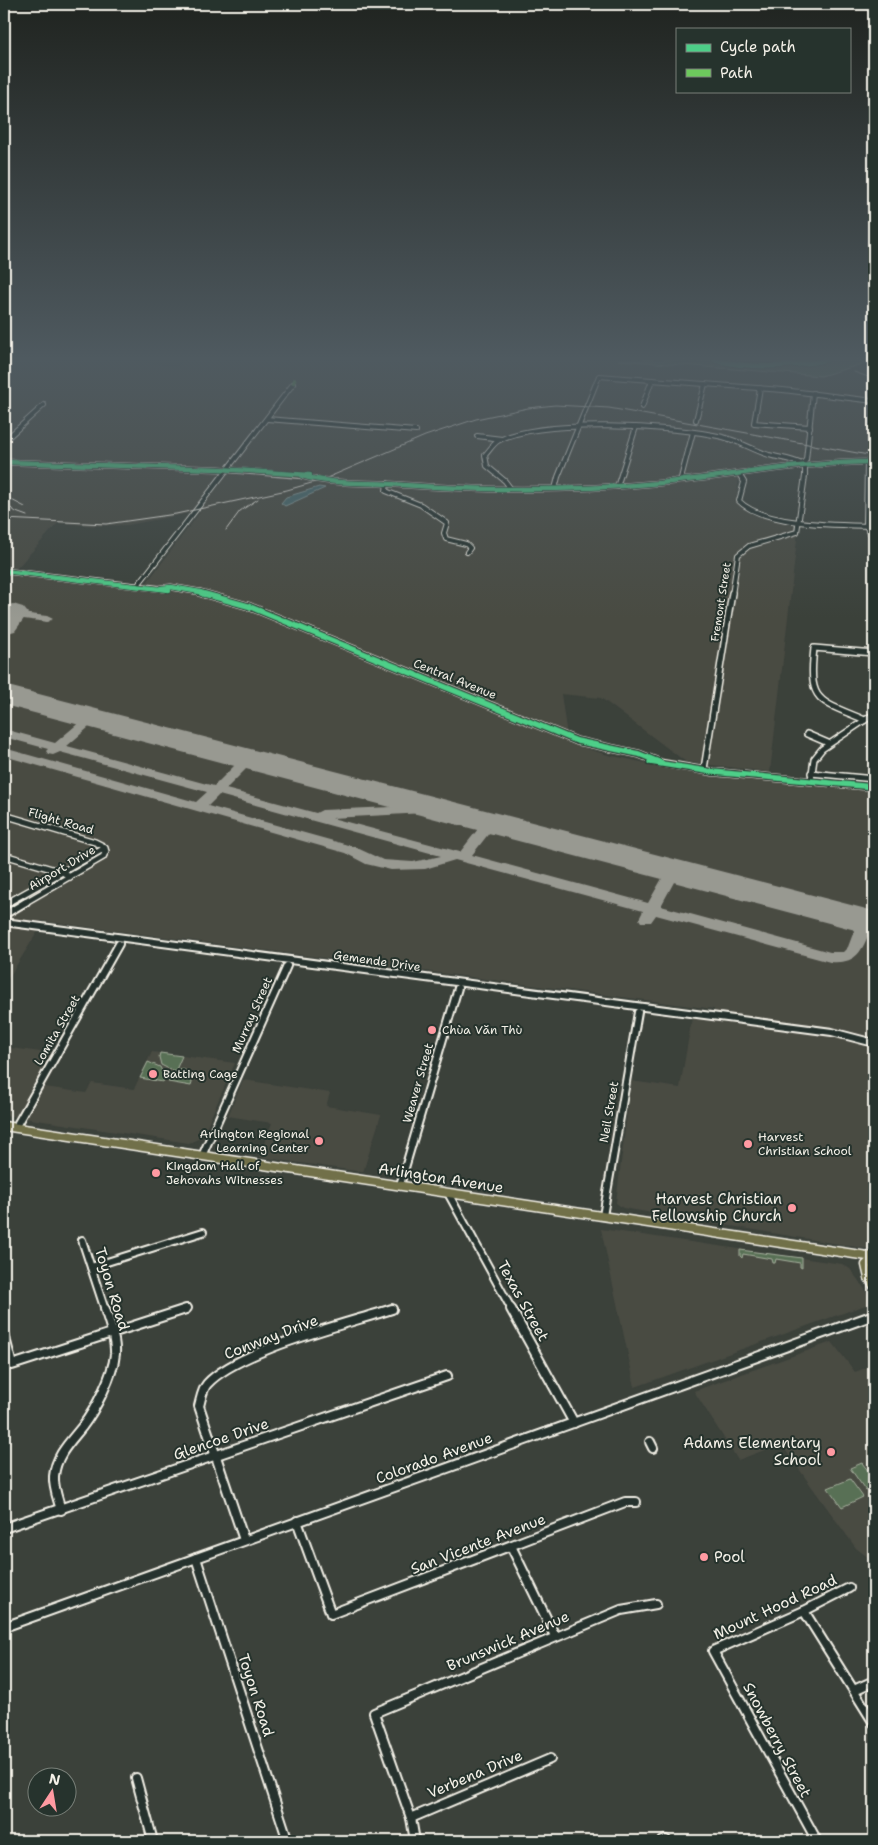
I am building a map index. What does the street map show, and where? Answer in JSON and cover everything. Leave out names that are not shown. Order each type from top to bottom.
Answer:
[{"type":"main road","points":[[4,462],[228,470],[349,482],[360,481],[511,490],[617,487],[683,481],[802,464],[874,462]]},
{"type":"main road","name":"Central Avenue","points":[[4,571],[81,581],[138,585],[201,594],[262,612],[550,730],[621,756],[713,772],[751,776],[811,776],[874,787]]},
{"type":"main road","name":"Arlington Avenue","points":[[4,1126],[874,1258]]},
{"type":"main road","points":[[874,1258],[866,1265],[869,1278],[874,1286]]},
{"type":"street","points":[[138,585],[247,446]]},
{"type":"street","points":[[492,446],[484,458],[487,465],[508,483],[511,490]]},
{"type":"street","points":[[555,489],[571,446]]},
{"type":"street","points":[[617,487],[630,446]]},
{"type":"street","points":[[683,481],[681,478],[689,446]]},
{"type":"street","points":[[748,446],[802,464],[805,468],[799,520]]},
{"type":"street","points":[[802,464],[806,460],[808,446]]},
{"type":"street","points":[[867,462],[866,526],[874,540]]},
{"type":"street","points":[[738,474],[742,477],[744,484],[739,499],[745,507],[768,517],[874,526]]},
{"type":"street","points":[[387,483],[386,491],[421,505],[447,522],[444,537],[450,541],[466,544],[470,548],[467,552]]},
{"type":"street","name":"Fremont Street","points":[[704,769],[738,555],[749,546],[798,532],[799,520]]},
{"type":"street","points":[[865,720],[827,702],[815,691],[812,682],[814,648],[874,653]]},
{"type":"street","points":[[874,714],[828,744],[814,759],[811,776],[874,779]]},
{"type":"street","points":[[807,734],[828,744]]},
{"type":"street","name":"Flight Road","points":[[4,815],[96,842],[105,851]]},
{"type":"street","name":"Airport Drive","points":[[4,905],[62,872],[105,851]]},
{"type":"street","name":"Airport Drive","points":[[4,915],[70,877],[105,851]]},
{"type":"street","points":[[4,856],[62,872],[70,877]]},
{"type":"street","points":[[25,862],[47,870],[49,879]]},
{"type":"street","name":"Gemende Drive","points":[[4,922],[832,1032],[874,1043]]},
{"type":"street","name":"Lomita Street","points":[[15,1128],[119,944]]},
{"type":"street","name":"Murray Street","points":[[202,1156],[286,966]]},
{"type":"street","name":"Weaver Street","points":[[400,1185],[458,988]]},
{"type":"street","name":"Neil Street","points":[[603,1216],[638,1012]]},
{"type":"street","name":"Texas Street","points":[[448,1192],[574,1422]]},
{"type":"street","points":[[91,1267],[203,1232]]},
{"type":"street","name":"Toyon Road","points":[[61,1510],[54,1478],[58,1459],[68,1440],[87,1419],[99,1397],[115,1353],[112,1334],[82,1240]]},
{"type":"street","points":[[4,1334],[12,1364],[112,1334],[188,1308]]},
{"type":"street","name":"Conway Drive","points":[[244,1540],[199,1406],[205,1385],[224,1369],[268,1350],[392,1309]]},
{"type":"street","name":"Colorado Avenue","points":[[4,1627],[874,1315]]},
{"type":"street","name":"Glencoe Drive","points":[[4,1528],[447,1376]]},
{"type":"street","name":"San Vicente Avenue","points":[[297,1521],[331,1614],[625,1502],[636,1502]]},
{"type":"street","points":[[511,1546],[555,1636]]},
{"type":"street","name":"Toyon Road","points":[[196,1558],[288,1841]]},
{"type":"street","name":"Mount Hood Road","points":[[713,1651],[804,1611],[849,1588]]},
{"type":"street","name":"Brunswick Avenue","points":[[411,1818],[374,1713],[621,1610],[656,1604]]},
{"type":"street","points":[[804,1611],[874,1723]]},
{"type":"street","name":"Snowberry Street","points":[[713,1651],[817,1841]]},
{"type":"street","points":[[854,1690],[874,1681]]},
{"type":"street","name":"Verbena Drive","points":[[411,1818],[550,1759]]},
{"type":"street","points":[[136,1778],[153,1841]]},
{"type":"street","points":[[411,1818],[415,1841]]},
{"type":"shaded area","points":[[4,446],[874,446],[874,460],[816,460],[732,472],[739,478],[736,501],[743,508],[752,514],[770,519],[799,522],[770,772],[686,762],[601,698],[561,694],[568,743],[608,755],[689,772],[874,792],[874,1250],[623,1208],[616,1203],[631,1081],[680,1088],[692,1018],[751,1026],[753,1019],[714,1013],[714,1009],[42,921],[40,924],[15,921],[11,916],[4,921],[4,575],[142,589],[201,511],[128,525],[93,526],[58,523],[16,569],[4,568]]},
{"type":"shaded area","points":[[4,926],[38,931],[4,985]]},
{"type":"shaded area","points":[[4,1047],[62,1055],[45,1087],[86,1093],[92,1083],[134,1089],[152,1052],[235,1063],[202,1137],[189,1143],[4,1115]]},
{"type":"shaded area","name":"Arlington Regional Learning Center","points":[[243,1080],[330,1093],[326,1106],[381,1115],[363,1172],[259,1157],[272,1123],[228,1116]]},
{"type":"shaded area","points":[[601,1229],[842,1264],[850,1269],[874,1302],[635,1387]]},
{"type":"shaded area","name":"Adams Elementary School","points":[[832,1342],[855,1372],[874,1365],[874,1562],[856,1548],[781,1444],[738,1460],[694,1391]]},
{"type":"green space","name":"Batting Cage","points":[[160,1053],[182,1056],[175,1072],[161,1065]]},
{"type":"green space","name":"Batting Cage","points":[[148,1062],[160,1067],[165,1077],[163,1082],[140,1078]]},
{"type":"green space","name":"Batting Cage","points":[[182,1068],[191,1075],[191,1086],[168,1082]]},
{"type":"green space","points":[[740,1250],[802,1258],[802,1268],[800,1263],[776,1259],[775,1263],[773,1263],[772,1259],[743,1254],[742,1258]]},
{"type":"green space","points":[[862,1463],[874,1478],[874,1487],[866,1491],[850,1468]]},
{"type":"green space","points":[[850,1479],[863,1497],[842,1507],[828,1488]]},
{"type":"water","points":[[319,487],[325,488],[285,506],[281,503],[286,497]]},
{"type":"taxiway","points":[[12,615],[47,619]]},
{"type":"taxiway","points":[[57,747],[92,718]]},
{"type":"taxiway","points":[[4,733],[57,747]]},
{"type":"taxiway","points":[[53,751],[57,747]]},
{"type":"taxiway","points":[[57,747],[216,791]]},
{"type":"taxiway","points":[[4,752],[199,807]]},
{"type":"taxiway","points":[[216,791],[249,759]]},
{"type":"taxiway","points":[[199,807],[216,791]]},
{"type":"taxiway","points":[[216,791],[455,855]]},
{"type":"taxiway","points":[[199,807],[350,850],[368,860],[391,866],[425,864],[455,855]]},
{"type":"taxiway","points":[[322,814],[438,809]]},
{"type":"taxiway","points":[[463,857],[490,823]]},
{"type":"taxiway","points":[[455,855],[652,909]]},
{"type":"taxiway","points":[[652,909],[673,871]]},
{"type":"taxiway","points":[[646,919],[652,909]]},
{"type":"taxiway","points":[[652,909],[838,958],[852,952],[862,931],[853,918]]},
{"type":"runway","points":[[4,625],[13,613]]},
{"type":"runway","points":[[4,695],[874,923]]},
{"type":"railway","points":[[4,519],[106,524],[176,514],[287,490],[322,480],[401,446]]},
{"type":"railway","points":[[819,446],[874,456]]},
{"type":"railway","points":[[4,496],[25,507]]},
{"type":"railway","points":[[226,530],[240,511],[258,499]]},
{"type":"railway","points":[[4,503],[16,512],[27,516]]},
{"type":"cycle path","points":[[4,462],[219,469],[310,475]]},
{"type":"cycle path","points":[[302,476],[336,482],[528,490],[627,486],[794,466],[874,462]]},
{"type":"cycle path","points":[[4,571],[169,590]]},
{"type":"cycle path","points":[[161,588],[171,587],[200,592],[201,594],[248,606],[577,741],[639,754],[659,762]]},
{"type":"cycle path","points":[[650,762],[713,772],[874,787]]},
{"type":"place","name":"Chùa Văn Thù","points":[[432,1030]]},
{"type":"place","name":"Batting Cage","points":[[153,1074]]},
{"type":"place","name":"Arlington Regional Learning Center","points":[[319,1141]]},
{"type":"place","name":"Harvest Christian School","points":[[748,1144]]},
{"type":"place","name":"Kingdom Hall of Jehovahs Witnesses","points":[[156,1173]]},
{"type":"place","name":"Harvest Christian Fellowship Church","points":[[792,1208]]},
{"type":"place","name":"Adams Elementary School","points":[[831,1452]]},
{"type":"place","name":"Pool","points":[[704,1557]]}]
